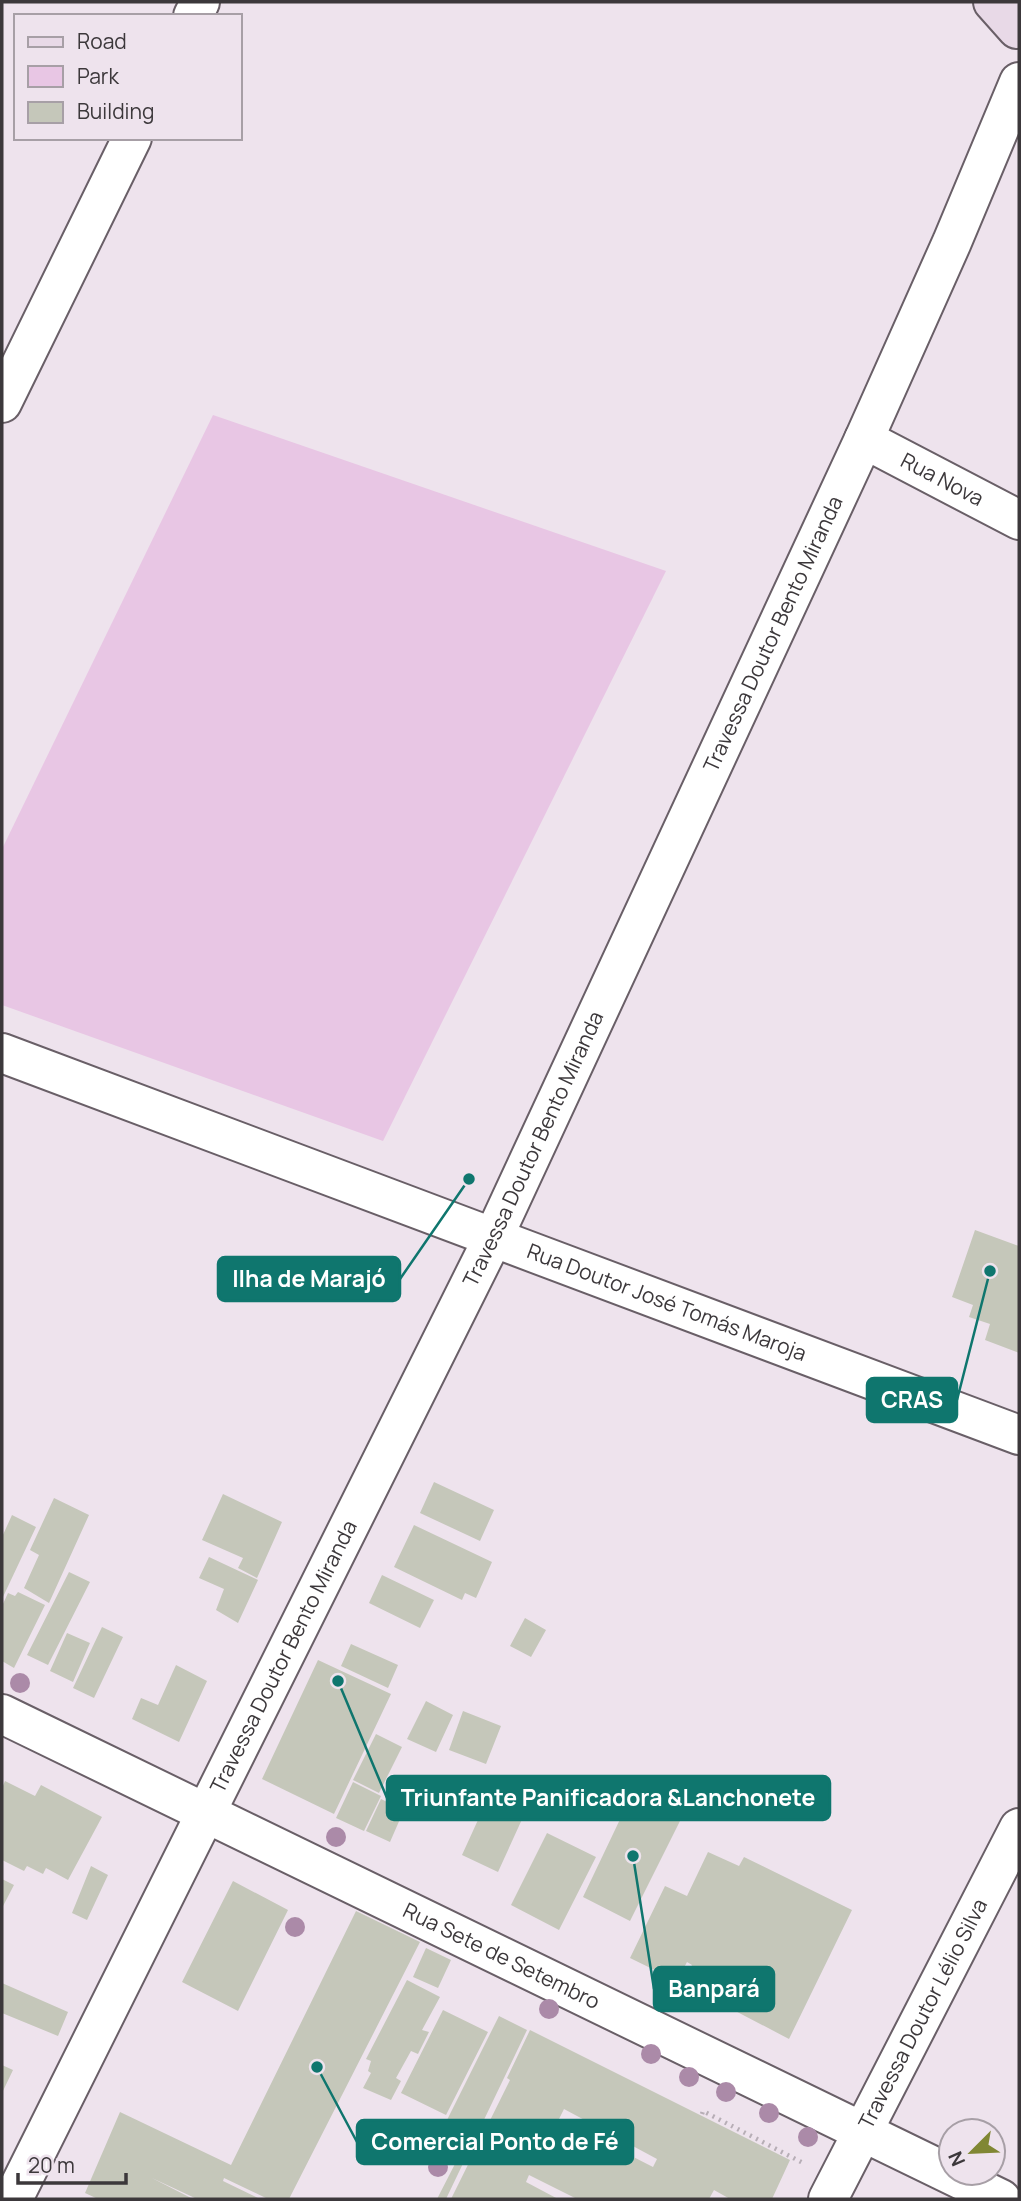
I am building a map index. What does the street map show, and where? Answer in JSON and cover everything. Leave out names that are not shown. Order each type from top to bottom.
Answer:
[{"type":"street","name":"Travessa Doutor Bento Miranda","points":[[13,2199],[493,1238],[864,439],[953,242],[1019,82]]},
{"type":"street","points":[[2,403],[17,335],[131,140]]},
{"type":"street","name":"Rua Nova","points":[[864,439],[1019,520]]},
{"type":"street","name":"Rua Doutor José Tomás Maroja","points":[[2,1053],[1019,1435]]},
{"type":"street","name":"Rua Sete de Setembro","points":[[2,1714],[865,2130],[1001,2199]]},
{"type":"street","name":"Travessa Doutor Lélio Silva","points":[[828,2199],[1019,1828]]},
{"type":"path","points":[[702,2114],[703,2111],[806,2164]]},
{"type":"green space","points":[[213,415],[666,571],[383,1141],[2,1005],[2,849]]},
{"type":"building","points":[[975,1230],[1019,1246],[1019,1353],[985,1340],[990,1324],[969,1317],[973,1305],[952,1297]]},
{"type":"building","points":[[434,1482],[494,1510],[480,1541],[420,1513]]},
{"type":"building","points":[[223,1494],[282,1522],[257,1578],[238,1568],[243,1558],[202,1540]]},
{"type":"building","points":[[54,1498],[89,1515],[49,1603],[24,1588],[39,1555],[30,1550]]},
{"type":"building","points":[[12,1515],[36,1527],[2,1599],[2,1537]]},
{"type":"building","points":[[414,1525],[492,1562],[476,1598],[465,1593],[462,1600],[394,1567]]},
{"type":"building","points":[[209,1557],[258,1580],[238,1623],[216,1610],[224,1589],[199,1578]]},
{"type":"building","points":[[69,1572],[90,1582],[48,1665],[27,1655]]},
{"type":"building","points":[[382,1575],[434,1600],[420,1628],[369,1603]]},
{"type":"building","points":[[18,1592],[45,1605],[14,1668],[2,1661],[2,1606],[8,1593],[15,1596]]},
{"type":"building","points":[[525,1618],[546,1630],[531,1657],[510,1646]]},
{"type":"building","points":[[102,1627],[123,1637],[94,1698],[73,1688]]},
{"type":"building","points":[[67,1633],[90,1643],[73,1682],[50,1671]]},
{"type":"building","points":[[351,1644],[398,1665],[388,1688],[341,1666]]},
{"type":"building","points":[[318,1660],[391,1694],[334,1814],[262,1779]]},
{"type":"building","points":[[176,1665],[207,1681],[179,1742],[132,1719],[141,1698],[158,1705]]},
{"type":"building","points":[[426,1701],[453,1715],[436,1752],[407,1739]]},
{"type":"building","points":[[463,1711],[501,1726],[486,1764],[449,1750]]},
{"type":"building","points":[[376,1734],[402,1747],[379,1793],[353,1780]]},
{"type":"building","points":[[498,1776],[534,1793],[498,1872],[462,1855]]},
{"type":"building","points":[[5,1781],[35,1796],[41,1785],[102,1817],[68,1880],[46,1868],[43,1874],[27,1866],[24,1871],[2,1860],[2,1788]]},
{"type":"building","points":[[353,1782],[381,1796],[364,1831],[336,1818]]},
{"type":"building","points":[[634,1790],[683,1815],[630,1921],[583,1897]]},
{"type":"building","points":[[381,1799],[404,1810],[390,1842],[366,1831]]},
{"type":"building","points":[[547,1833],[596,1857],[559,1930],[511,1905]]},
{"type":"building","points":[[708,1852],[739,1866],[744,1857],[852,1910],[789,2039],[682,1983],[692,1965],[687,1962],[677,1981],[630,1958],[665,1886],[687,1896]]},
{"type":"building","points":[[91,1866],[108,1875],[87,1920],[72,1913]]},
{"type":"building","points":[[2,1879],[14,1885],[2,1908]]},
{"type":"building","points":[[233,1881],[288,1910],[238,2011],[182,1982]]},
{"type":"building","points":[[356,1911],[420,1942],[289,2199],[268,2199],[224,2178],[223,2181],[260,2199],[197,2199],[152,2178],[193,2199],[98,2199],[85,2193],[120,2112],[231,2165]]},
{"type":"building","points":[[426,1948],[451,1960],[438,1988],[413,1977]]},
{"type":"building","points":[[407,1980],[440,1997],[422,2030],[429,2032],[418,2054],[411,2051],[396,2078],[401,2081],[391,2100],[363,2088],[371,2073],[368,2071],[371,2061],[366,2059]]},
{"type":"building","points":[[2,1983],[68,2012],[58,2036],[2,2013]]},
{"type":"building","points":[[443,2010],[488,2032],[446,2115],[401,2093]]},
{"type":"building","points":[[499,2016],[527,2030],[446,2199],[437,2199],[457,2160],[433,2148]]},
{"type":"building","points":[[530,2030],[790,2160],[772,2199],[730,2199],[714,2190],[709,2199],[577,2199],[529,2175],[526,2182],[558,2199],[451,2199],[510,2080],[507,2078]],"holes":[[[564,2109],[657,2159],[653,2167],[559,2119]]]},
{"type":"building","points":[[2,2065],[13,2070],[2,2093]]},
{"type":"place","name":"Ilha de Marajó","points":[[469,1179]]},
{"type":"place","name":"CRAS","points":[[990,1271]]},
{"type":"place","name":"Triunfante Panificadora &Lanchonete","points":[[338,1681]]},
{"type":"place","name":"Banpará","points":[[633,1856]]},
{"type":"place","name":"Comercial Ponto de Fé","points":[[317,2067]]}]
